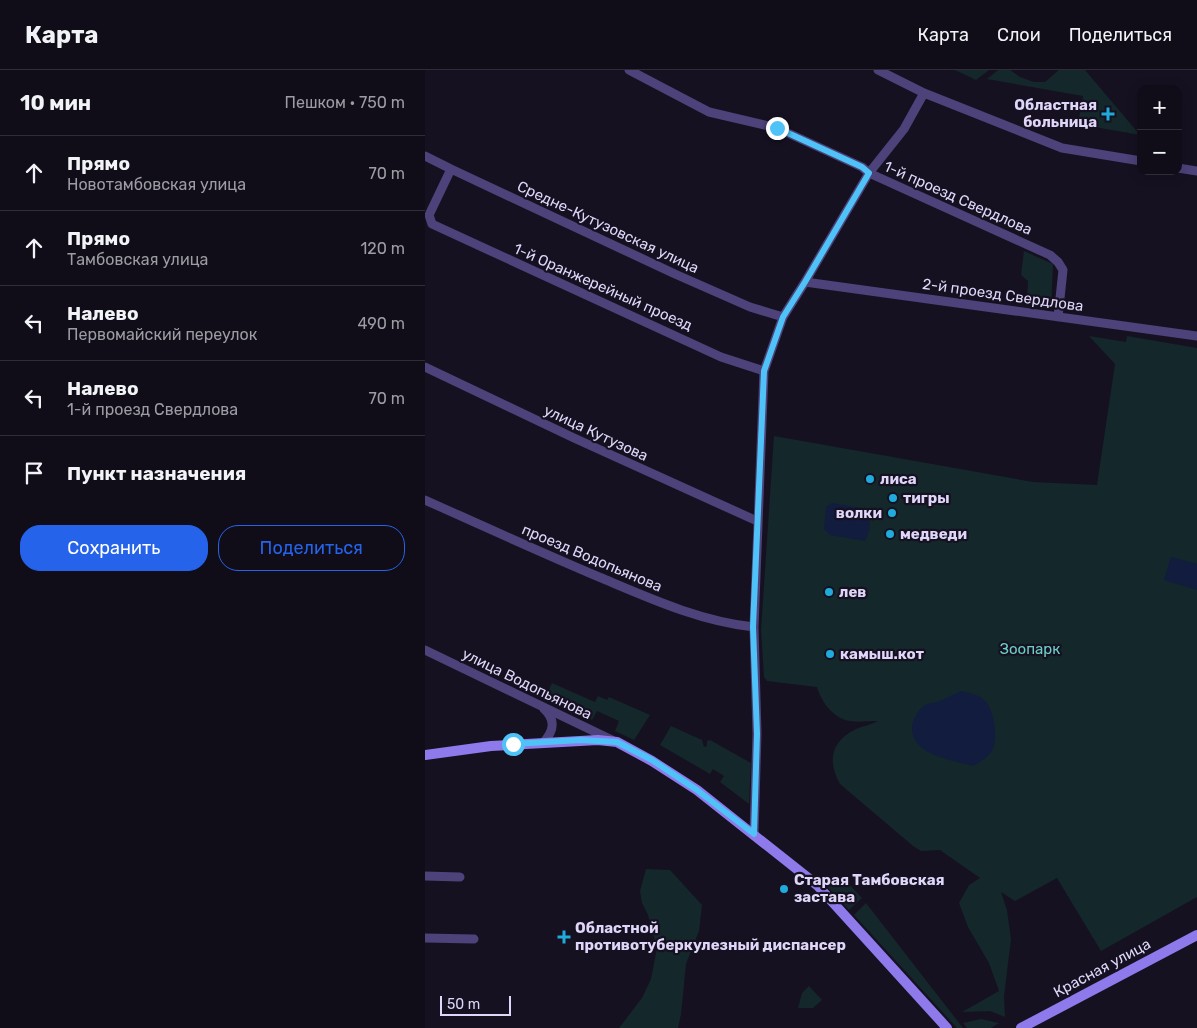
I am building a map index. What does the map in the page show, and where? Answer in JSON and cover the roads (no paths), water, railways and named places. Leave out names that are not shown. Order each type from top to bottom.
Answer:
[{"type":"main road","points":[[425,755],[491,746],[580,740],[617,742],[652,760],[697,790],[817,886],[947,1028]]},
{"type":"main road","name":"Красная улица","points":[[1021,1028],[1197,935]]},
{"type":"street","name":"1-й проезд Свердлова","points":[[629,70],[709,112],[777,128],[862,167],[869,173],[1050,256],[1058,262],[1063,270],[1058,317]]},
{"type":"street","points":[[878,70],[924,93],[1062,148],[1137,160]]},
{"type":"street","points":[[754,834],[757,734],[753,627],[764,371],[783,317],[869,173],[904,129],[924,93]]},
{"type":"street","name":"Средне-Кутузовская улица","points":[[425,156],[675,274],[750,307],[783,317]]},
{"type":"street","name":"1-й Оранжерейный проезд","points":[[451,169],[429,215],[432,224],[721,356],[764,371]]},
{"type":"street","points":[[1182,169],[1197,171]]},
{"type":"street","name":"2-й проезд Свердлова","points":[[805,282],[1197,336]]},
{"type":"street","name":"улица Кутузова","points":[[425,367],[574,438],[757,521]]},
{"type":"street","name":"проезд Водопьянова","points":[[425,500],[649,598],[703,618],[753,627]]},
{"type":"street","name":"улица Водопьянова","points":[[425,650],[617,742]]},
{"type":"street","points":[[543,707],[552,720],[553,727],[543,743]]},
{"type":"street","points":[[425,876],[460,877]]},
{"type":"street","points":[[425,938],[474,939]]},
{"type":"water","points":[[832,503],[866,509],[870,525],[865,541],[830,535],[824,529],[826,507]]},
{"type":"water","points":[[1171,557],[1197,564],[1197,590],[1164,580]]},
{"type":"water","points":[[961,691],[983,699],[990,708],[994,722],[995,736],[992,751],[985,759],[973,766],[945,759],[926,751],[914,737],[912,728],[916,715],[925,705],[940,701]]},
{"type":"place","name":"Областная больница","points":[[1108,114]]},
{"type":"place","name":"лиса","points":[[870,479]]},
{"type":"place","name":"тигры","points":[[893,498]]},
{"type":"place","name":"волки","points":[[892,513]]},
{"type":"place","name":"медведи","points":[[890,534]]},
{"type":"place","name":"лев","points":[[829,592]]},
{"type":"place","name":"камыш.кот","points":[[830,654]]},
{"type":"place","name":"Старая Тамбовская застава","points":[[784,889]]},
{"type":"place","name":"Областной противотуберкулезный диспансер","points":[[564,937]]},
{"type":"park label","name":"Зоопарк","points":[[1030,649]]}]
